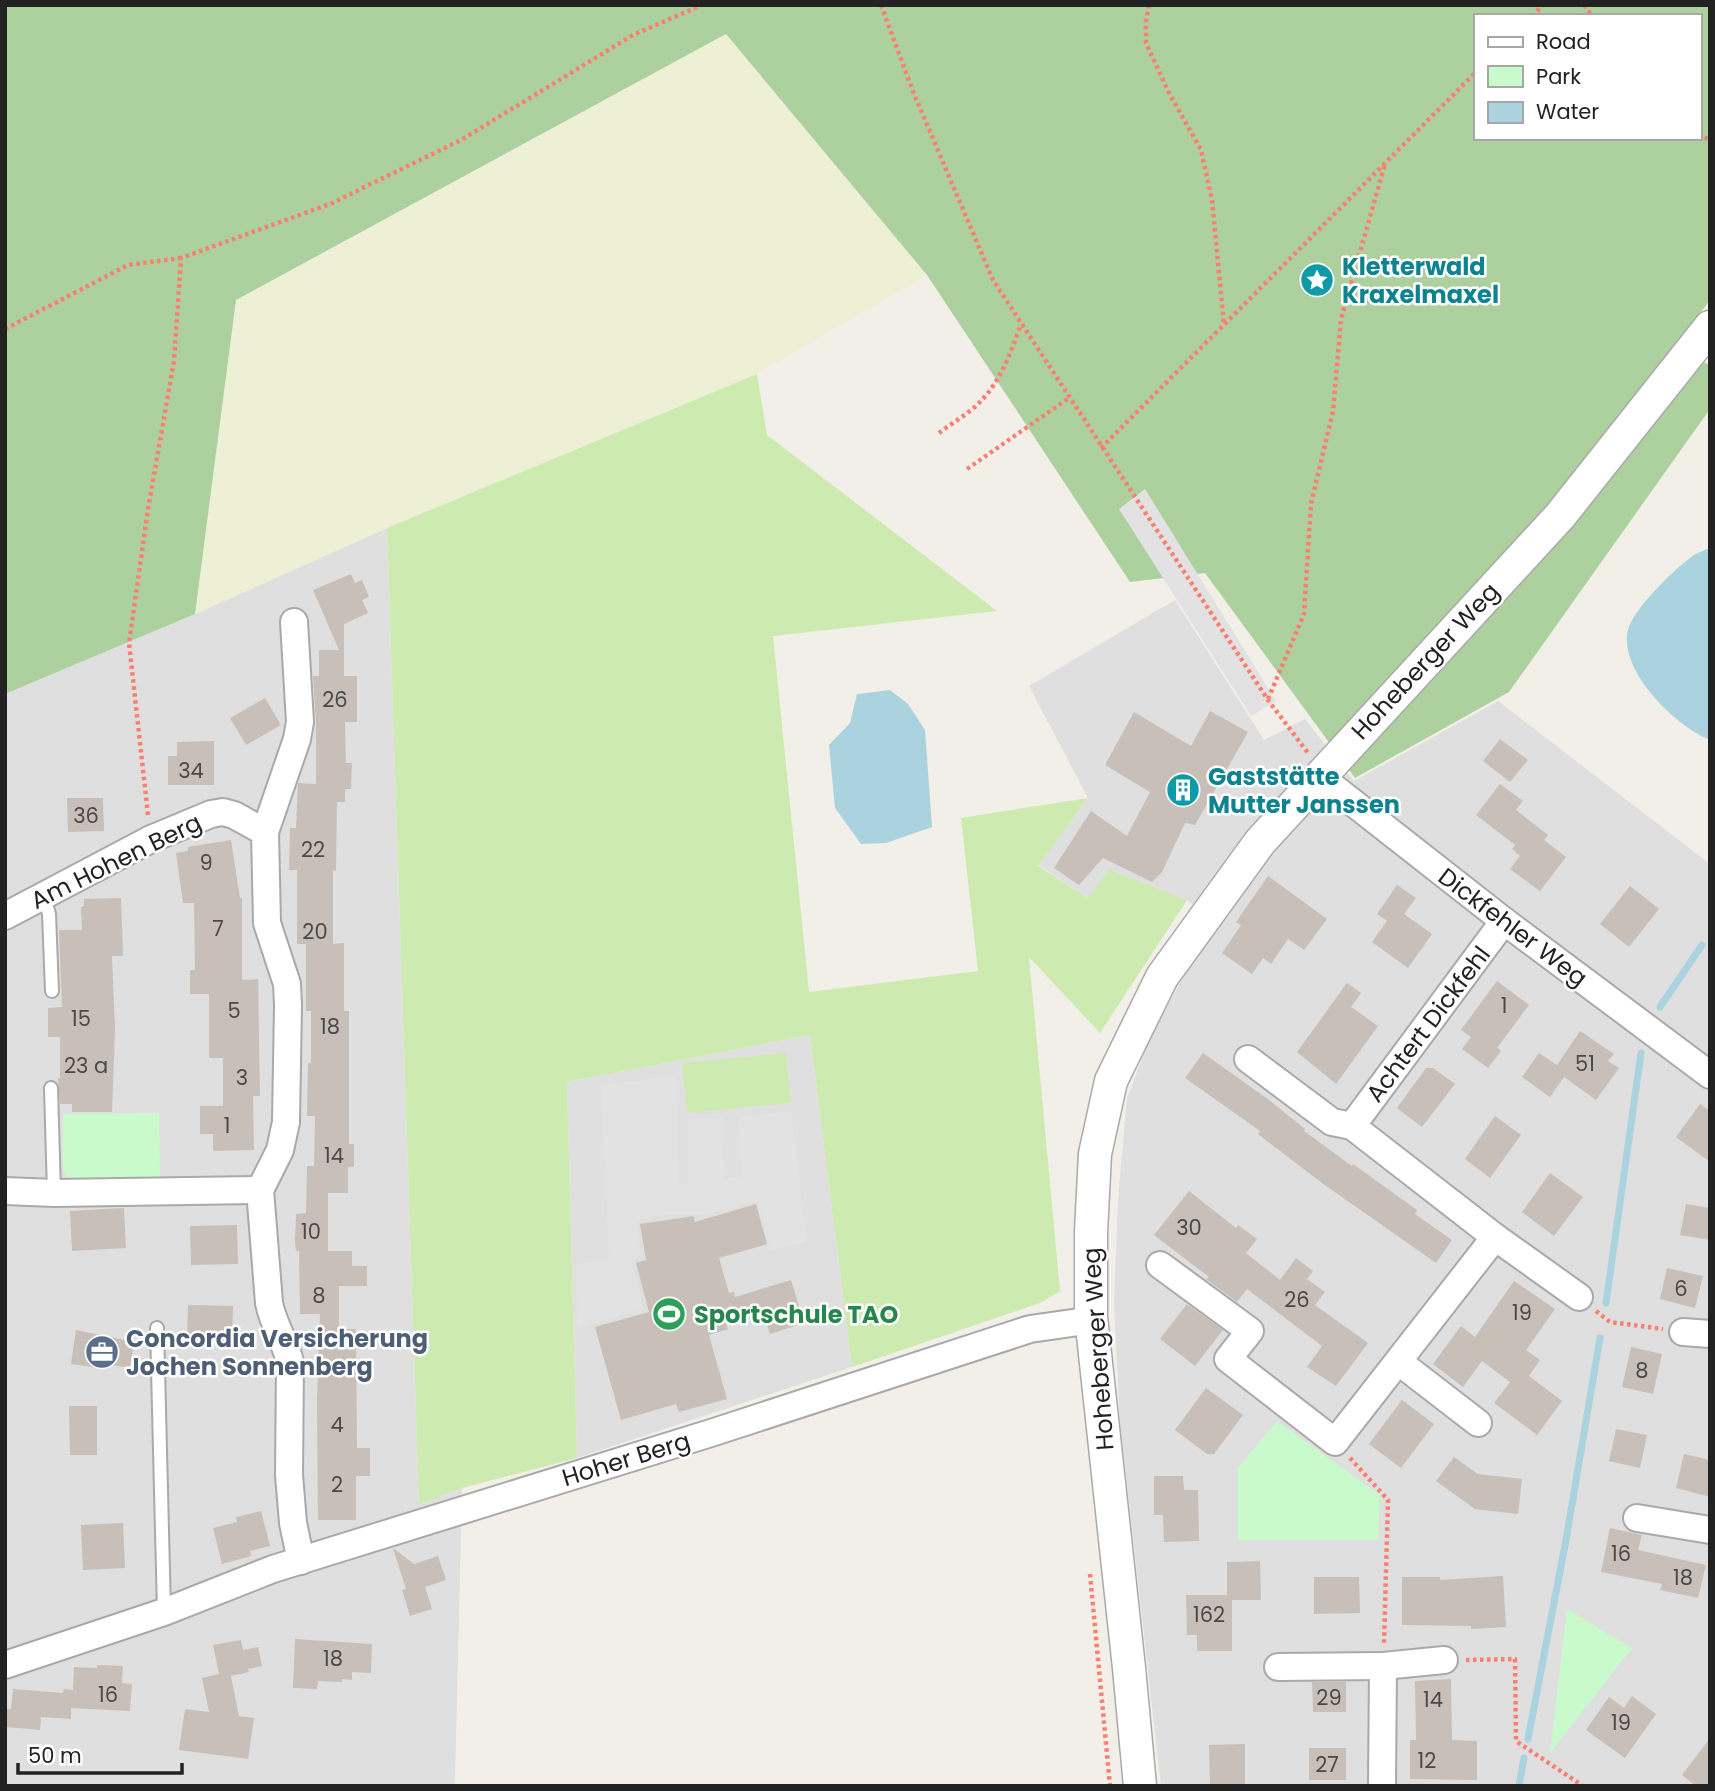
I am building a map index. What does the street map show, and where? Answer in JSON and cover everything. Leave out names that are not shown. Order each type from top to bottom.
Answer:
[{"type":"street","name":"Hoheberger Weg","points":[[1140,1786],[1091,1317],[1095,1154],[1111,1082],[1161,977],[1260,842],[1308,762],[1560,516],[1710,327]]},
{"type":"street","points":[[294,622],[300,722],[297,739],[265,832],[267,923],[287,984],[286,1122],[280,1150],[260,1190],[268,1303],[272,1321],[286,1346],[290,1362],[289,1475],[293,1523],[301,1561]]},
{"type":"street","name":"Dickfehler Weg","points":[[1308,762],[1504,921],[1710,1075]]},
{"type":"street","name":"Am Hohen Berg","points":[[5,916],[151,839],[211,814],[223,812],[234,815],[265,832]]},
{"type":"street","name":"Achtert Dickfehl","points":[[1352,1126],[1504,921]]},
{"type":"street","name":"Achtert Dickfehl","points":[[1248,1059],[1332,1122],[1352,1126],[1495,1237],[1579,1297]]},
{"type":"street","points":[[5,1191],[54,1193],[260,1190]]},
{"type":"street","points":[[1160,1265],[1250,1331],[1228,1359],[1335,1442],[1495,1237]]},
{"type":"street","name":"Hoher Berg","points":[[5,1665],[164,1612],[273,1569],[711,1433],[1030,1329],[1079,1322],[1091,1317]]},
{"type":"street","points":[[1683,1332],[1710,1334]]},
{"type":"street","points":[[1399,1362],[1478,1423]]},
{"type":"street","points":[[1637,1518],[1710,1530]]},
{"type":"street","points":[[1278,1667],[1383,1666],[1444,1660]]},
{"type":"street","points":[[1382,1786],[1383,1666]]},
{"type":"lane","points":[[44,897],[49,914],[52,992]]},
{"type":"lane","points":[[51,1088],[54,1193]]},
{"type":"lane","points":[[157,1328],[164,1612]]},
{"type":"path","points":[[5,329],[128,265],[181,258],[330,204],[461,140],[633,35],[702,5]]},
{"type":"path","points":[[881,5],[914,94],[993,281],[1308,762]]},
{"type":"path","points":[[1149,5],[1146,43],[1168,91],[1201,150],[1212,200],[1224,325]]},
{"type":"path","points":[[1101,448],[1474,74]]},
{"type":"path","points":[[1268,700],[1304,614],[1311,504],[1333,411],[1341,319],[1385,163]]},
{"type":"path","points":[[151,839],[129,643],[148,509],[174,361],[181,258]]},
{"type":"path","points":[[939,433],[978,404],[994,385],[1009,357],[1021,324]]},
{"type":"path","points":[[967,469],[1069,398]]},
{"type":"path","points":[[1579,1297],[1610,1322],[1683,1332]]},
{"type":"path","points":[[1335,1442],[1388,1500],[1383,1666]]},
{"type":"path","points":[[1089,1567],[1110,1786]]},
{"type":"path","points":[[1444,1660],[1515,1659],[1516,1741],[1583,1786]]},
{"type":"shaded area","points":[[1145,489],[1276,701],[1251,716],[1119,509]]},
{"type":"shaded area","points":[[387,528],[419,1505],[462,1488],[455,1786],[5,1786],[5,694],[195,614]]},
{"type":"shaded area","points":[[1175,600],[1264,740],[1305,719],[1354,781],[1498,701],[1710,864],[1710,1786],[1161,1786],[1120,1422],[1114,1304],[1118,1199],[1127,1098],[1151,1035],[1214,921],[1187,900],[1088,898],[1038,865],[1088,798],[1029,686]]},
{"type":"shaded area","points":[[810,1035],[852,1367],[577,1458],[567,1082]]},
{"type":"shaded area","points":[[676,1076],[678,1185],[688,1183],[688,1119],[722,1118],[724,1178],[741,1177],[739,1117],[791,1111],[807,1241],[770,1250],[758,1201],[707,1214],[669,1215],[636,1221],[641,1255],[631,1259],[644,1309],[577,1328],[576,1265],[609,1258],[601,1085]]},
{"type":"green space","points":[[5,5],[1710,5],[1710,300],[1677,344],[1710,366],[1710,409],[1509,692],[1355,778],[1205,573],[1130,582],[927,275],[726,34],[236,300],[195,614],[5,694]]},
{"type":"green space","points":[[726,34],[927,275],[757,374],[387,528],[195,614],[236,301]]},
{"type":"green space","points":[[757,374],[767,435],[997,611],[773,636],[809,992],[978,971],[961,818],[1088,798],[1038,866],[1088,898],[1109,870],[1187,900],[1100,1033],[1029,957],[1060,1291],[1040,1303],[852,1367],[810,1035],[567,1082],[577,1458],[462,1488],[419,1505],[387,528]]},
{"type":"green space","points":[[786,1053],[791,1103],[687,1113],[682,1063]]},
{"type":"green space","points":[[159,1113],[160,1178],[73,1179],[66,1176],[63,1169],[63,1114]]},
{"type":"green space","points":[[1277,1421],[1380,1495],[1378,1540],[1238,1540],[1238,1468]]},
{"type":"green space","points":[[1567,1609],[1632,1648],[1550,1753]]},
{"type":"water","points":[[1710,548],[1710,740],[1682,723],[1654,697],[1633,666],[1627,635],[1635,616],[1653,593],[1691,557]]},
{"type":"water","points":[[890,690],[908,704],[925,730],[932,827],[886,843],[861,844],[835,808],[829,745],[850,723],[857,694]]},
{"type":"building","points":[[351,574],[355,583],[362,580],[369,597],[362,600],[368,613],[344,624],[344,676],[357,676],[357,722],[345,722],[346,763],[352,763],[351,789],[345,789],[345,802],[337,802],[333,944],[344,943],[344,1011],[349,1011],[349,1144],[354,1144],[354,1167],[348,1167],[348,1193],[328,1193],[328,1251],[352,1251],[352,1266],[367,1266],[367,1286],[339,1286],[339,1329],[356,1329],[357,1448],[370,1448],[370,1476],[356,1476],[356,1520],[318,1520],[317,1401],[320,1314],[300,1314],[299,1251],[296,1251],[295,1241],[296,1214],[306,1213],[307,1166],[314,1166],[315,1116],[307,1116],[311,1011],[306,1011],[306,944],[297,944],[297,870],[289,870],[290,828],[296,828],[298,783],[316,784],[313,676],[319,676],[319,650],[339,650],[313,590]]},
{"type":"building","points":[[265,698],[281,725],[246,745],[230,718]]},
{"type":"building","points":[[1210,711],[1248,732],[1195,825],[1185,823],[1162,872],[1152,882],[1103,858],[1079,885],[1054,868],[1091,811],[1127,836],[1150,792],[1105,765],[1134,712],[1191,746]]},
{"type":"building","points":[[1500,739],[1528,760],[1510,782],[1483,761]]},
{"type":"building","points":[[214,741],[214,785],[168,785],[168,756],[177,756],[177,742]]},
{"type":"building","points":[[1500,784],[1523,801],[1516,810],[1548,835],[1544,840],[1566,857],[1540,891],[1510,869],[1520,856],[1512,849],[1515,845],[1476,815]]},
{"type":"building","points":[[67,798],[103,798],[104,831],[68,832]]},
{"type":"building","points":[[231,840],[242,898],[242,980],[258,979],[260,1096],[253,1096],[254,1150],[213,1151],[213,1134],[200,1134],[200,1106],[223,1106],[223,1058],[209,1058],[209,994],[190,994],[190,970],[195,970],[194,903],[183,903],[176,853],[188,851],[188,847]]},
{"type":"building","points":[[1268,876],[1327,919],[1304,950],[1288,939],[1271,964],[1263,958],[1252,974],[1222,953],[1241,925],[1236,922]]},
{"type":"building","points":[[1397,885],[1416,898],[1404,914],[1432,934],[1408,968],[1372,942],[1387,921],[1377,914]]},
{"type":"building","points":[[1630,886],[1659,909],[1629,947],[1600,924]]},
{"type":"building","points":[[121,898],[123,956],[112,956],[115,1028],[112,1112],[72,1112],[72,1104],[60,1104],[60,1037],[48,1037],[48,1008],[62,1007],[59,930],[82,930],[81,907],[84,906],[84,899]]},
{"type":"building","points":[[1497,981],[1529,1005],[1497,1048],[1501,1051],[1488,1068],[1462,1049],[1471,1037],[1461,1030]]},
{"type":"building","points":[[1347,983],[1361,993],[1351,1007],[1378,1026],[1336,1084],[1297,1052]]},
{"type":"building","points":[[1580,1031],[1614,1054],[1608,1061],[1619,1068],[1596,1100],[1564,1077],[1550,1097],[1522,1077],[1539,1053],[1557,1065]]},
{"type":"building","points":[[1203,1053],[1269,1100],[1305,1129],[1304,1131],[1417,1210],[1415,1214],[1452,1240],[1436,1263],[1322,1183],[1258,1134],[1260,1131],[1185,1078]]},
{"type":"building","points":[[1426,1068],[1433,1068],[1455,1084],[1422,1127],[1397,1108]]},
{"type":"building","points":[[1700,1104],[1710,1111],[1710,1162],[1676,1137]]},
{"type":"building","points":[[1495,1116],[1521,1135],[1490,1178],[1465,1159]]},
{"type":"building","points":[[1550,1173],[1583,1197],[1554,1236],[1522,1212]]},
{"type":"building","points":[[1189,1191],[1236,1228],[1238,1225],[1257,1239],[1246,1253],[1280,1280],[1296,1258],[1313,1271],[1307,1279],[1325,1292],[1315,1305],[1368,1343],[1336,1386],[1307,1367],[1322,1346],[1247,1289],[1237,1302],[1154,1235]]},
{"type":"building","name":"Sportschule TAO","points":[[756,1204],[767,1244],[719,1258],[729,1293],[734,1292],[735,1297],[791,1280],[804,1323],[770,1334],[762,1308],[724,1318],[728,1329],[709,1335],[727,1399],[679,1412],[676,1404],[621,1420],[595,1327],[649,1312],[636,1263],[646,1260],[640,1224],[694,1216],[695,1222]]},
{"type":"building","points":[[1686,1204],[1710,1208],[1710,1240],[1680,1235]]},
{"type":"building","points":[[124,1208],[126,1248],[72,1251],[70,1211]]},
{"type":"building","points":[[237,1225],[238,1264],[191,1265],[190,1226]]},
{"type":"building","points":[[1667,1268],[1703,1276],[1695,1308],[1660,1299]]},
{"type":"building","points":[[1514,1281],[1555,1309],[1526,1350],[1540,1360],[1529,1376],[1562,1401],[1537,1435],[1494,1403],[1510,1382],[1482,1361],[1463,1387],[1433,1364],[1461,1326],[1475,1337]]},
{"type":"building","points":[[1187,1304],[1223,1330],[1195,1366],[1160,1339]]},
{"type":"building","points":[[188,1305],[233,1306],[232,1342],[187,1341]]},
{"type":"building","name":"Concordia Versicherung Jochen Sonnenberg","points":[[76,1330],[134,1342],[130,1368],[100,1363],[99,1368],[71,1364]]},
{"type":"building","points":[[1631,1347],[1662,1354],[1653,1394],[1622,1387]]},
{"type":"building","points":[[1206,1388],[1243,1415],[1214,1454],[1207,1454],[1175,1430]]},
{"type":"building","points":[[1402,1400],[1434,1424],[1401,1468],[1369,1444]]},
{"type":"building","points":[[69,1406],[97,1406],[97,1455],[70,1455]]},
{"type":"building","points":[[1616,1429],[1647,1435],[1640,1468],[1609,1461]]},
{"type":"building","points":[[1684,1454],[1710,1460],[1710,1497],[1676,1488]]},
{"type":"building","points":[[1454,1457],[1478,1474],[1522,1479],[1518,1514],[1475,1509],[1436,1481]]},
{"type":"building","points":[[1154,1476],[1183,1476],[1184,1490],[1198,1490],[1199,1541],[1164,1542],[1163,1515],[1154,1515]]},
{"type":"building","points":[[261,1511],[270,1546],[250,1551],[251,1556],[222,1564],[213,1528],[237,1522],[236,1517]]},
{"type":"building","points":[[123,1523],[125,1568],[83,1570],[81,1525]]},
{"type":"building","points":[[1610,1528],[1642,1535],[1638,1550],[1706,1565],[1698,1598],[1660,1590],[1662,1584],[1601,1572]]},
{"type":"building","points":[[393,1548],[414,1564],[438,1556],[446,1580],[425,1587],[432,1609],[410,1616],[402,1590],[406,1589]]},
{"type":"building","points":[[1260,1561],[1261,1600],[1232,1600],[1232,1651],[1197,1651],[1197,1635],[1187,1635],[1186,1595],[1227,1595],[1227,1562]]},
{"type":"building","points":[[1503,1576],[1506,1627],[1471,1629],[1471,1626],[1402,1625],[1402,1577],[1440,1577],[1440,1580]]},
{"type":"building","points":[[1314,1577],[1359,1577],[1360,1613],[1314,1614]]},
{"type":"building","points":[[295,1639],[372,1644],[371,1673],[352,1672],[352,1680],[342,1679],[342,1682],[318,1681],[317,1689],[293,1688]]},
{"type":"building","points":[[241,1640],[243,1650],[258,1647],[262,1666],[231,1676],[239,1716],[254,1718],[248,1759],[179,1750],[185,1709],[209,1712],[202,1678],[219,1674],[213,1645]]},
{"type":"building","points":[[97,1665],[123,1666],[122,1683],[132,1684],[130,1711],[71,1708],[71,1719],[41,1717],[40,1730],[5,1727],[5,1709],[11,1709],[13,1689],[63,1693],[64,1689],[73,1690],[74,1667],[97,1668]]},
{"type":"building","points":[[1451,1679],[1452,1740],[1477,1741],[1477,1780],[1410,1779],[1410,1740],[1416,1740],[1415,1681]]},
{"type":"building","points":[[1312,1682],[1346,1682],[1346,1712],[1313,1712]]},
{"type":"building","points":[[1632,1696],[1656,1714],[1625,1758],[1586,1730],[1609,1697],[1624,1708]]},
{"type":"building","points":[[1710,1738],[1710,1786],[1696,1786],[1682,1775]]},
{"type":"building","points":[[1245,1744],[1245,1786],[1210,1786],[1209,1745]]},
{"type":"building","points":[[1309,1748],[1346,1748],[1346,1780],[1309,1780]]},
{"type":"waterway","points":[[1660,1007],[1702,945]]},
{"type":"waterway","points":[[1606,1303],[1641,1053]]},
{"type":"waterway","points":[[1528,1739],[1566,1540],[1600,1338]]},
{"type":"waterway","points":[[1519,1786],[1524,1758]]},
{"type":"place","name":"Kletterwald Kraxelmaxel","points":[[1317,280]]},
{"type":"place","name":"Gaststätte Mutter Janssen","points":[[1183,790]]},
{"type":"place","name":"Sportschule TAO","points":[[669,1314]]},
{"type":"place","name":"Concordia Versicherung Jochen Sonnenberg","points":[[102,1352]]}]
